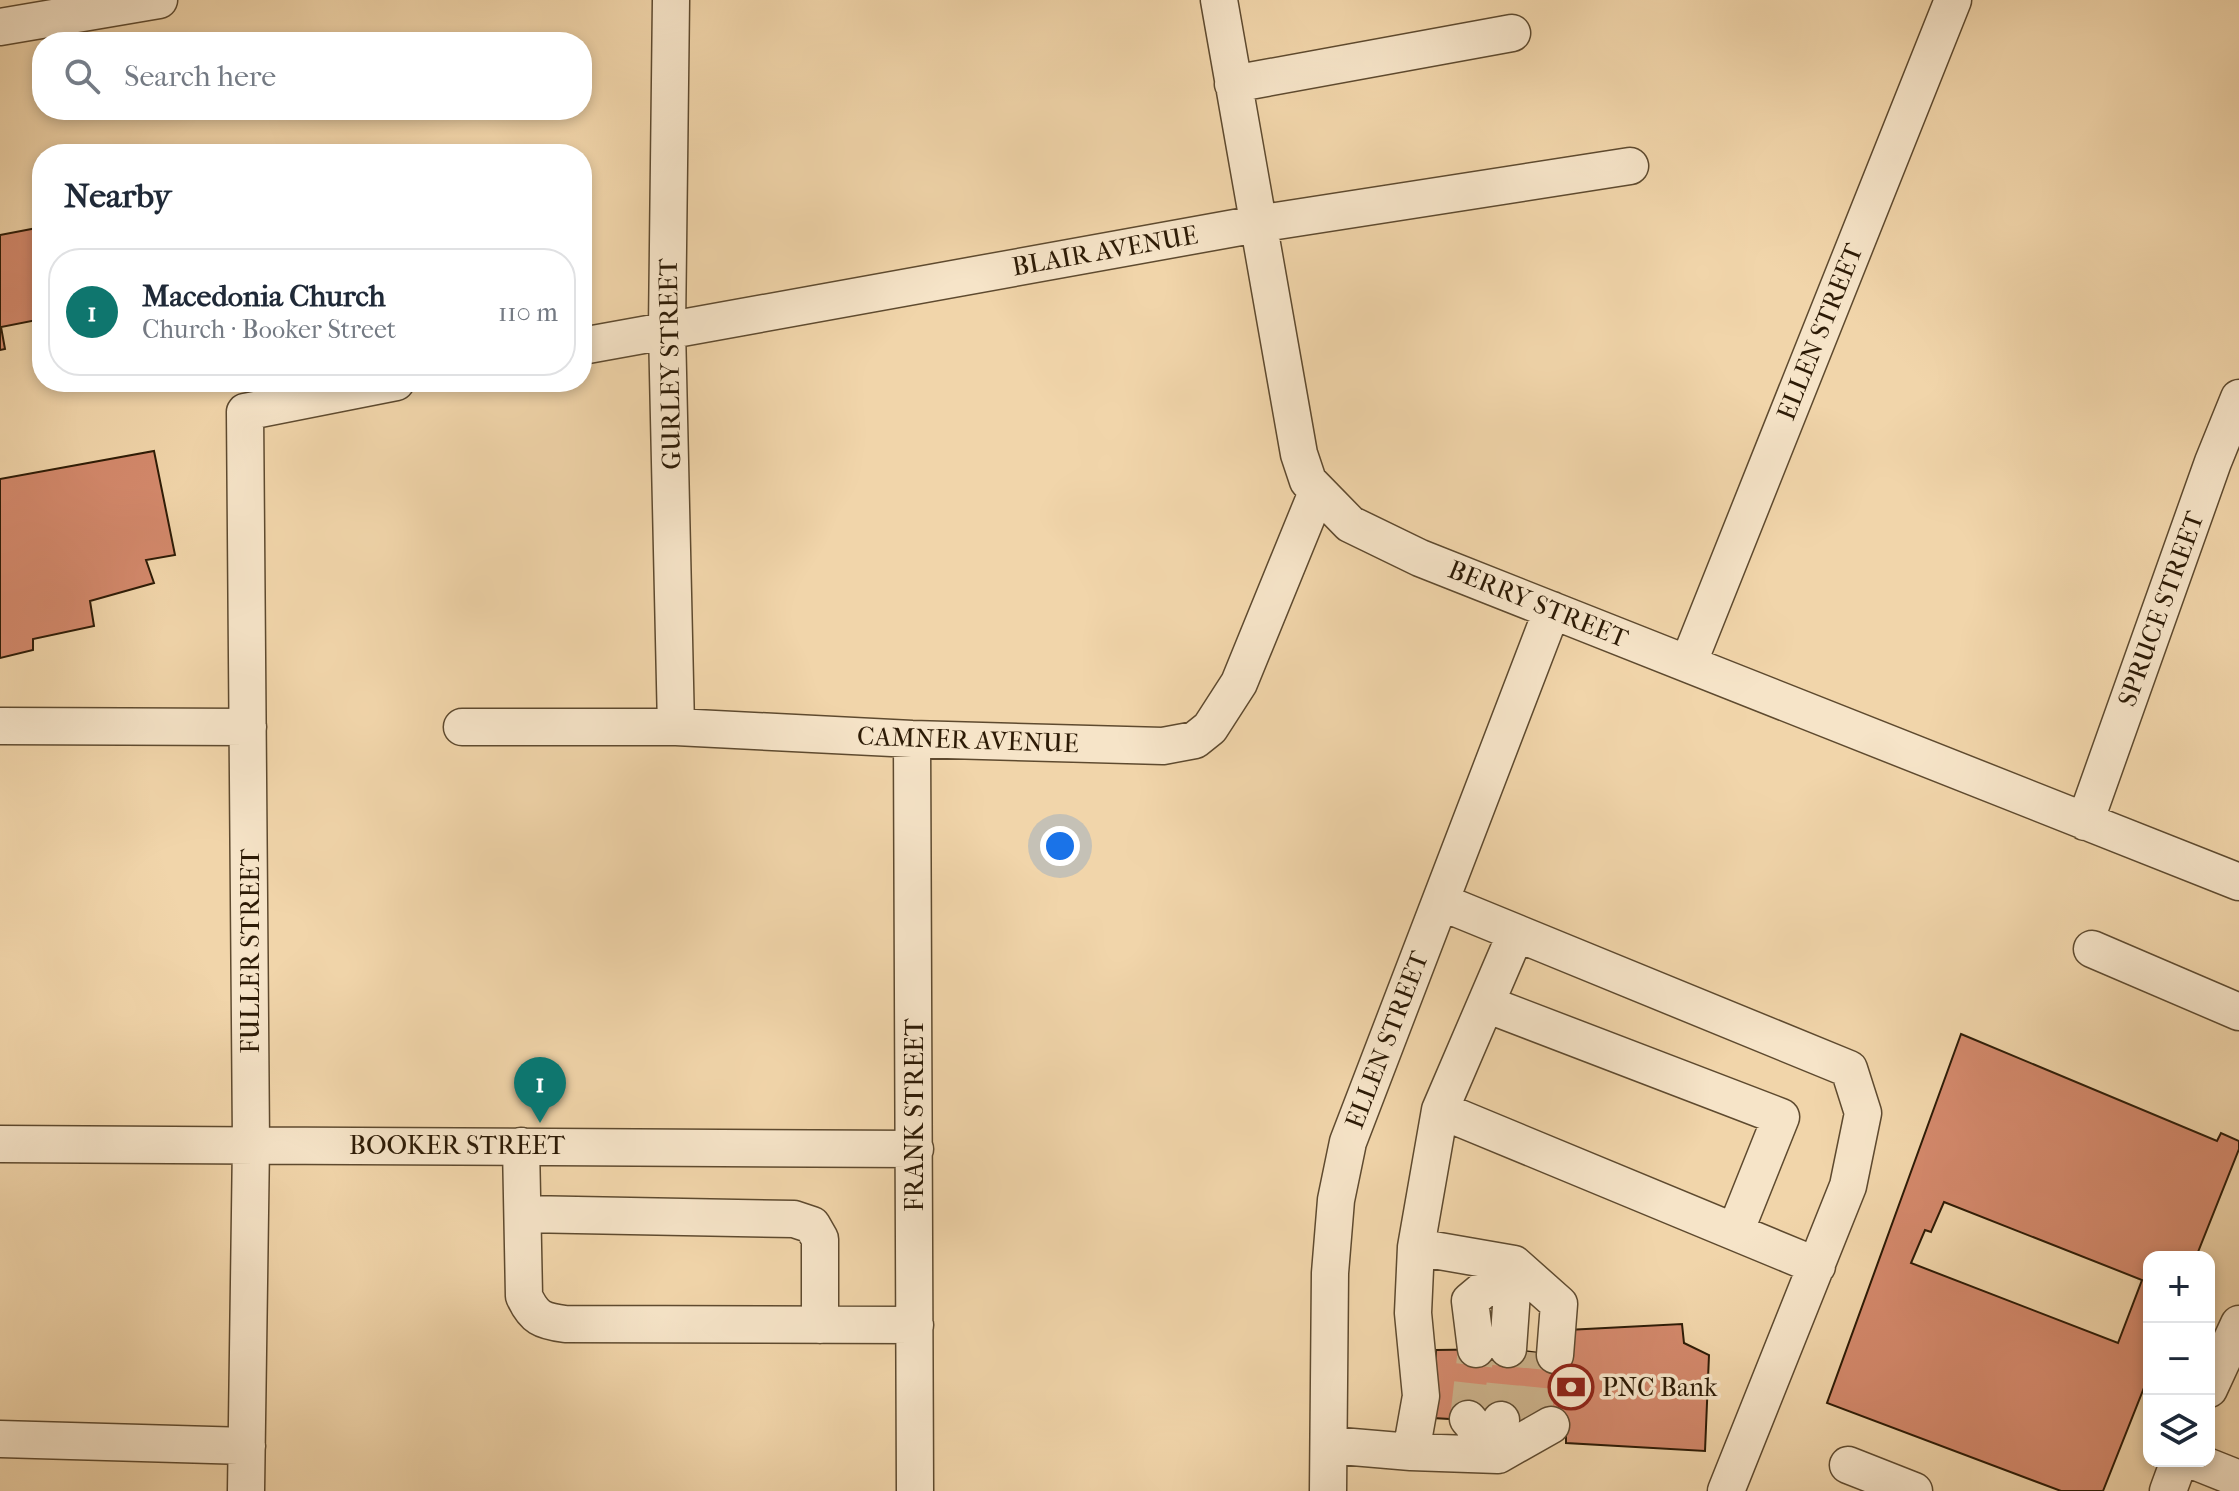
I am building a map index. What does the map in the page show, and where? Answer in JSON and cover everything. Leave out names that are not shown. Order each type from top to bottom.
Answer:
[{"type":"street","points":[[0,27],[159,0]]},
{"type":"street","name":"GURLEY STREET","points":[[671,0],[667,329],[676,727]]},
{"type":"street","name":"BERRY STREET","points":[[1219,0],[1299,454],[1308,481],[1350,524],[1420,558],[2239,882]]},
{"type":"street","name":"ELLEN STREET","points":[[1688,664],[1953,0]]},
{"type":"street","points":[[1233,84],[1512,33]]},
{"type":"street","name":"BLAIR AVENUE","points":[[592,344],[1257,224],[1630,166]]},
{"type":"street","name":"FULLER STREET","points":[[246,1491],[251,1143],[245,412],[346,392]]},
{"type":"street","name":"SPRUCE STREET","points":[[2085,822],[2213,462],[2239,398]]},
{"type":"street","name":"CAMNER AVENUE","points":[[462,727],[676,727],[912,739],[1163,746],[1195,740],[1210,728],[1239,683],[1317,492]]},
{"type":"street","name":"ELLEN STREET","points":[[1328,1491],[1330,1273],[1336,1200],[1348,1142],[1552,610]]},
{"type":"street","points":[[0,726],[248,727]]},
{"type":"street","name":"FRANK STREET","points":[[912,739],[915,1491]]},
{"type":"street","points":[[1441,902],[1849,1069],[1863,1113],[1848,1186],[1726,1491]]},
{"type":"street","points":[[1411,1452],[1421,1396],[1413,1313],[1416,1247],[1440,1110],[1516,933]]},
{"type":"street","points":[[2092,949],[2239,1012]]},
{"type":"street","points":[[1486,1004],[1781,1117],[1735,1232]]},
{"type":"street","points":[[1440,1110],[1817,1266]]},
{"type":"street","name":"BOOKER STREET","points":[[0,1144],[915,1149]]},
{"type":"street","points":[[521,1146],[524,1296],[530,1310],[545,1322],[915,1325]]},
{"type":"street","points":[[523,1214],[794,1219],[812,1225],[820,1239],[820,1325]]},
{"type":"street","points":[[1416,1247],[1514,1264],[1559,1304],[1516,1351],[1514,1264]]},
{"type":"street","points":[[2223,1375],[2239,1324]]},
{"type":"street","points":[[1329,1445],[1411,1452],[1508,1426]]},
{"type":"street","points":[[0,1439],[247,1446]]},
{"type":"street","points":[[1848,1465],[1914,1491]]},
{"type":"street","points":[[2168,1491],[2177,1467]]},
{"type":"street","points":[[2209,1467],[2239,1479]]},
{"type":"building","points":[[32,229],[32,321],[1,327],[5,349],[0,350],[0,235]]},
{"type":"building","points":[[154,451],[175,555],[146,560],[154,583],[90,601],[94,626],[33,639],[33,650],[0,658],[0,479]]},
{"type":"building","points":[[1961,1034],[2217,1141],[2221,1133],[2239,1141],[2239,1149],[2198,1251],[2143,1251],[2143,1390],[2103,1491],[2061,1491],[1827,1403]],"holes":[[[1944,1202],[2142,1280],[2118,1343],[1911,1263],[1925,1230],[1931,1232]]]},
{"type":"building","name":"PNC Bank","points":[[1682,1324],[1684,1343],[1709,1355],[1705,1451],[1566,1443],[1566,1426],[1433,1418],[1436,1350],[1508,1349],[1563,1356],[1567,1330]]},
{"type":"tunnel","points":[[1468,1419],[1476,1349]]},
{"type":"tunnel","points":[[1501,1420],[1508,1349]]},
{"type":"tunnel","points":[[1533,1423],[1540,1353]]},
{"type":"place","name":"Macedonia Church","points":[[540,1123]]},
{"type":"place","name":"PNC Bank","points":[[1571,1387]]}]
